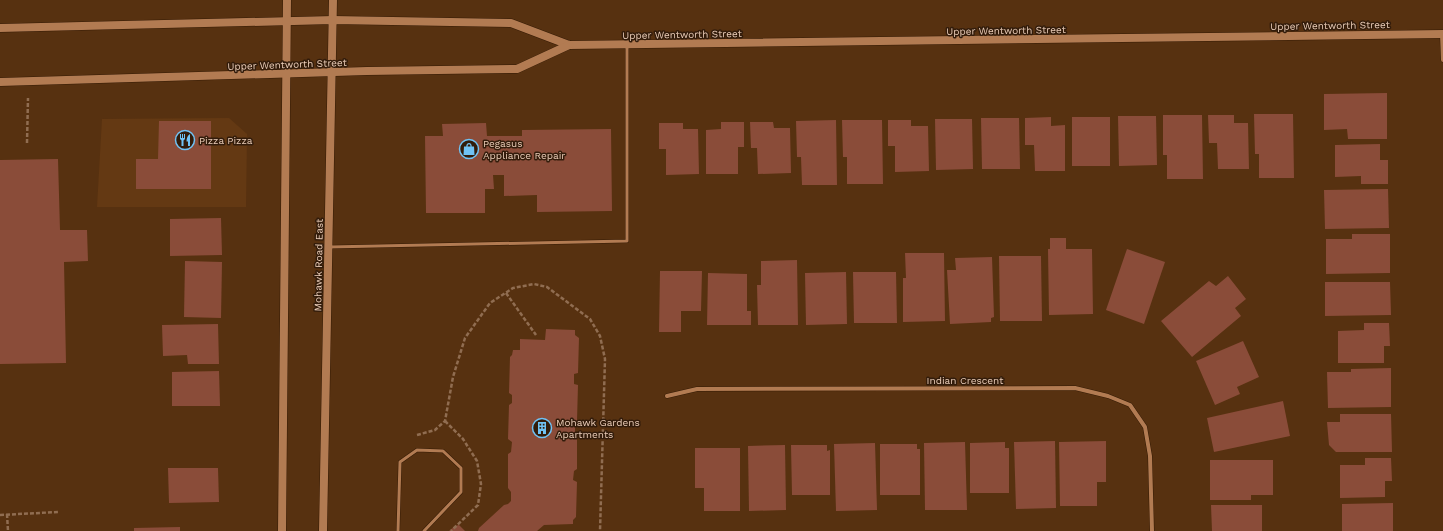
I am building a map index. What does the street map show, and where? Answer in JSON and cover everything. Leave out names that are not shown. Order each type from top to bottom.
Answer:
[{"type":"main road","points":[[282,531],[287,0]]},
{"type":"main road","name":"Mohawk Road East","points":[[323,531],[333,0]]},
{"type":"main road","name":"Upper Wentworth Street","points":[[0,28],[333,20],[511,23],[569,45],[1443,34]]},
{"type":"main road","name":"Upper Wentworth Street","points":[[0,82],[332,72],[517,69],[569,45]]},
{"type":"street","points":[[1443,34],[1443,60]]},
{"type":"street","name":"Indian Crescent","points":[[667,396],[697,389],[1074,388],[1108,396],[1130,405],[1144,427],[1150,456],[1152,531]]},
{"type":"lane","points":[[329,247],[627,241],[627,44]]},
{"type":"lane","points":[[398,531],[400,462],[417,450],[443,451],[461,468],[461,492],[424,531]]},
{"type":"path","points":[[27,143],[28,82]]},
{"type":"path","points":[[413,436],[435,430],[445,421],[453,377],[465,338],[490,303],[513,288],[534,284],[547,287],[590,319],[600,336],[605,359],[600,531]]},
{"type":"path","points":[[506,293],[536,335]]},
{"type":"path","points":[[0,514],[58,512]]},
{"type":"path","points":[[8,514],[8,531]]},
{"type":"shaded area","points":[[229,118],[247,134],[246,207],[97,207],[102,119]]},
{"type":"building","points":[[1387,93],[1387,139],[1348,139],[1347,129],[1324,130],[1324,94]]},
{"type":"building","points":[[1254,114],[1293,114],[1294,178],[1259,178],[1259,154],[1255,154]]},
{"type":"building","points":[[1163,115],[1202,115],[1203,179],[1167,179],[1167,155],[1163,155]]},
{"type":"building","points":[[1208,115],[1234,115],[1234,123],[1248,123],[1249,169],[1218,169],[1217,143],[1209,143]]},
{"type":"building","points":[[1118,116],[1156,116],[1157,165],[1119,166]]},
{"type":"building","points":[[1051,117],[1051,126],[1065,125],[1065,171],[1035,171],[1034,145],[1025,145],[1025,118]]},
{"type":"building","points":[[1072,117],[1110,117],[1110,166],[1072,166]]},
{"type":"building","points":[[981,118],[1019,118],[1020,169],[982,169]]},
{"type":"building","points":[[935,119],[972,119],[973,169],[936,170]]},
{"type":"building","points":[[836,120],[837,185],[802,185],[801,157],[797,157],[796,121]]},
{"type":"building","points":[[842,120],[882,120],[883,184],[847,184],[847,157],[843,157]]},
{"type":"building","points":[[888,120],[911,120],[911,126],[928,126],[929,171],[895,172],[895,146],[888,146]]},
{"type":"building","name":"Pizza Pizza","points":[[159,121],[211,121],[211,189],[136,189],[136,159],[158,159]]},
{"type":"building","points":[[721,122],[744,122],[744,147],[738,147],[738,174],[706,174],[706,130],[721,129]]},
{"type":"building","points":[[750,122],[773,122],[774,128],[790,128],[791,173],[758,174],[757,148],[751,148]]},
{"type":"building","points":[[486,123],[487,136],[522,136],[522,130],[611,129],[612,211],[537,212],[537,195],[504,196],[504,175],[493,175],[494,189],[485,189],[485,213],[426,213],[425,136],[443,136],[442,124]]},
{"type":"building","points":[[659,123],[683,123],[683,129],[698,129],[699,174],[666,175],[666,149],[659,149]]},
{"type":"building","points":[[1380,144],[1380,160],[1388,160],[1388,184],[1361,184],[1361,176],[1335,177],[1335,145]]},
{"type":"building","points":[[58,159],[60,230],[87,230],[88,261],[64,262],[66,363],[0,364],[0,160]]},
{"type":"building","points":[[1388,189],[1389,228],[1325,229],[1324,190]]},
{"type":"building","points":[[221,218],[222,255],[170,256],[170,219]]},
{"type":"building","points":[[1352,234],[1390,234],[1390,273],[1326,274],[1326,239],[1352,239]]},
{"type":"building","points":[[1050,238],[1066,238],[1066,249],[1092,249],[1093,314],[1049,315],[1048,249],[1050,249]]},
{"type":"building","points":[[1127,249],[1165,262],[1144,324],[1106,310]]},
{"type":"building","points":[[905,253],[944,253],[945,321],[903,322],[903,278],[906,278]]},
{"type":"building","points":[[999,256],[1041,256],[1042,321],[1000,321]]},
{"type":"building","points":[[992,257],[994,317],[991,318],[991,322],[950,324],[947,270],[956,270],[955,258]]},
{"type":"building","points":[[797,260],[798,325],[758,325],[757,285],[761,285],[761,261]]},
{"type":"building","points":[[185,261],[222,262],[221,318],[184,317]]},
{"type":"building","points":[[660,271],[702,271],[701,311],[681,311],[681,332],[659,332]]},
{"type":"building","points":[[846,272],[847,324],[806,325],[805,273]]},
{"type":"building","points":[[853,272],[896,272],[897,323],[854,323]]},
{"type":"building","points":[[708,273],[747,274],[747,311],[751,311],[751,325],[707,325]]},
{"type":"building","points":[[1228,276],[1246,299],[1235,308],[1241,316],[1192,357],[1161,321],[1209,281],[1216,286]]},
{"type":"building","points":[[1325,282],[1390,282],[1391,315],[1325,316]]},
{"type":"building","points":[[1364,323],[1389,323],[1390,346],[1384,346],[1384,363],[1338,363],[1338,331],[1364,330]]},
{"type":"building","points":[[218,324],[219,364],[188,364],[187,355],[163,356],[162,325]]},
{"type":"building","name":"Mohawk Gardens Apartments","points":[[546,329],[575,330],[575,335],[579,338],[578,373],[574,374],[574,384],[578,385],[577,421],[575,422],[575,434],[577,435],[577,469],[574,471],[573,480],[577,482],[576,517],[573,520],[573,524],[544,525],[537,531],[478,531],[479,528],[504,505],[511,501],[511,492],[508,488],[508,454],[511,452],[512,442],[508,439],[509,405],[512,403],[512,395],[509,393],[510,357],[513,350],[520,350],[520,339],[545,340]]},
{"type":"building","points":[[1243,341],[1259,377],[1237,387],[1240,394],[1215,405],[1196,361]]},
{"type":"building","points":[[1391,368],[1391,407],[1328,408],[1327,372],[1351,372],[1351,369]]},
{"type":"building","points":[[219,371],[220,406],[172,406],[172,372]]},
{"type":"building","points":[[1283,401],[1290,436],[1214,452],[1207,418]]},
{"type":"building","points":[[1340,414],[1391,414],[1392,452],[1336,452],[1329,445],[1327,422],[1340,422]]},
{"type":"building","points":[[1055,441],[1056,508],[1016,509],[1014,442]]},
{"type":"building","points":[[1106,441],[1106,482],[1097,482],[1097,506],[1060,506],[1059,442]]},
{"type":"building","points":[[965,442],[967,510],[925,510],[924,443]]},
{"type":"building","points":[[1005,442],[1005,448],[1009,448],[1009,493],[970,493],[970,443]]},
{"type":"building","points":[[875,443],[877,510],[836,511],[834,444]]},
{"type":"building","points":[[880,444],[917,444],[917,449],[920,449],[920,495],[880,495]]},
{"type":"building","points":[[785,445],[786,510],[749,511],[748,446]]},
{"type":"building","points":[[791,445],[827,445],[827,451],[830,450],[830,495],[792,495]]},
{"type":"building","points":[[695,448],[740,448],[740,511],[704,511],[704,488],[695,488]]},
{"type":"building","points":[[1365,458],[1391,458],[1392,481],[1385,481],[1385,497],[1340,498],[1340,465],[1365,465]]},
{"type":"building","points":[[1210,460],[1273,460],[1273,495],[1251,495],[1251,500],[1210,500]]},
{"type":"building","points":[[168,468],[218,468],[219,502],[169,503]]},
{"type":"building","points":[[1393,503],[1393,531],[1342,531],[1342,504]]},
{"type":"building","points":[[1211,505],[1262,505],[1262,531],[1212,531]]},
{"type":"building","points":[[459,525],[465,531],[449,531],[455,526]]},
{"type":"building","points":[[180,527],[180,531],[134,531],[134,528]]},
{"type":"place","name":"Pizza Pizza","points":[[185,140]]},
{"type":"place","name":"Pegasus Appliance Repair","points":[[469,149]]},
{"type":"place","name":"Mohawk Gardens Apartments","points":[[542,428]]}]
